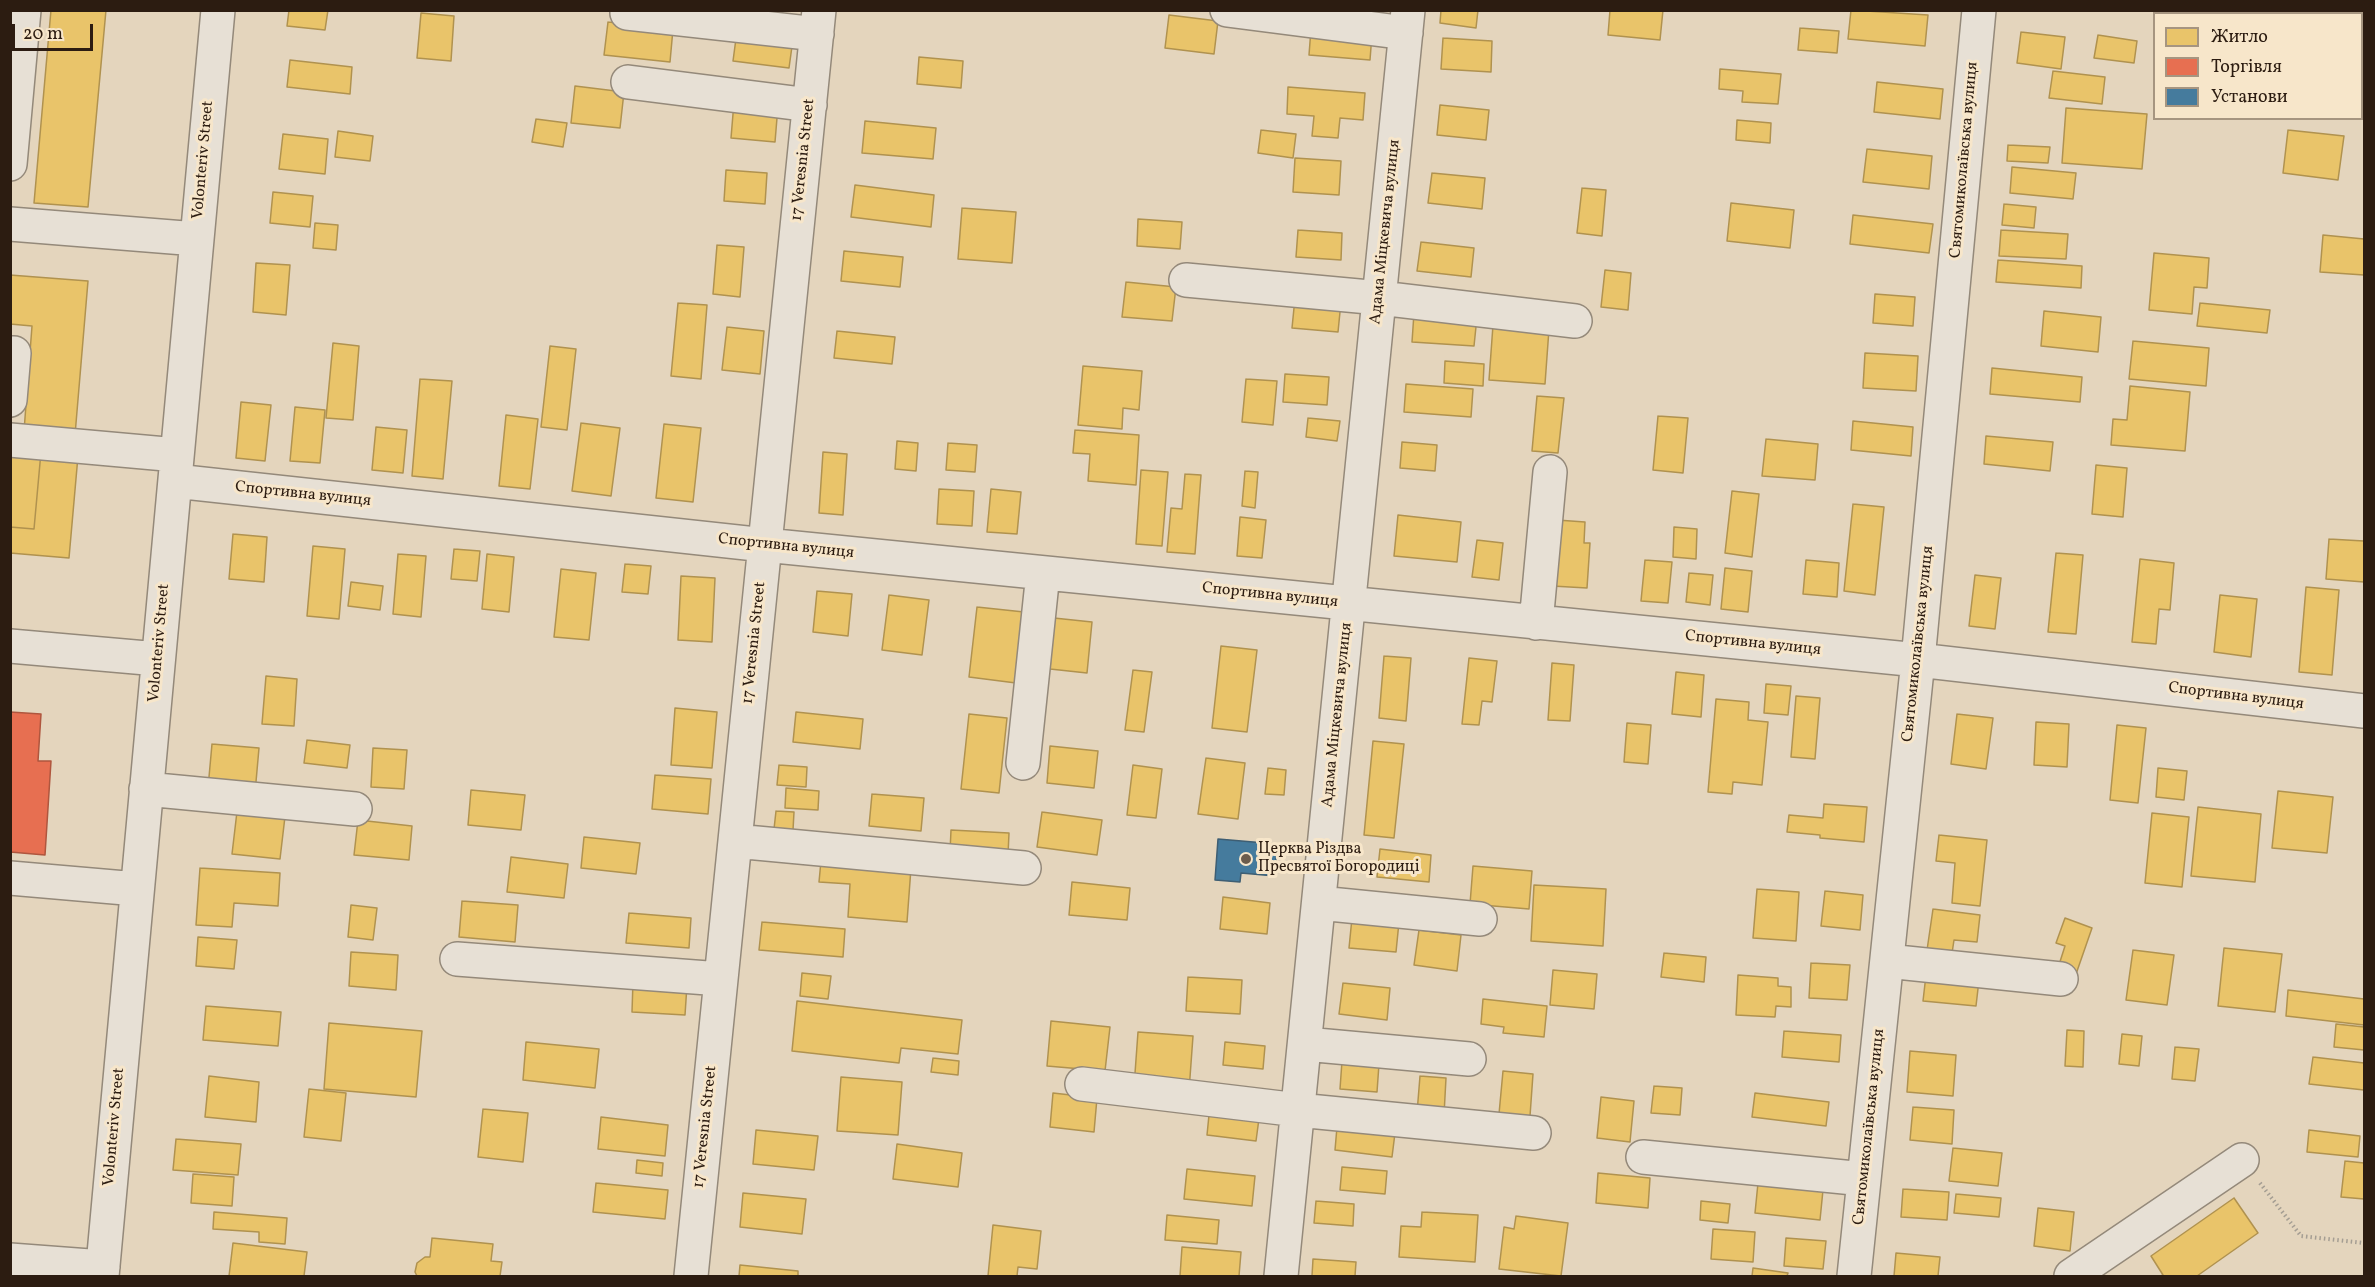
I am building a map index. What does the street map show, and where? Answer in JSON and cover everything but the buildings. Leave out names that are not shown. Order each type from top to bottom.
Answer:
[{"type":"street","points":[[10,164],[24,10]]},
{"type":"street","name":"Volonteriv Street","points":[[102,1272],[218,10]]},
{"type":"street","points":[[1227,10],[1407,22]]},
{"type":"street","name":"Святомиколаївська вулиця","points":[[1854,1276],[1918,660],[1979,10]]},
{"type":"street","points":[[627,14],[818,22]]},
{"type":"street","name":"17 Veresnia Street","points":[[691,1276],[818,22]]},
{"type":"street","name":"Адама Міцкевича вулиця","points":[[1281,1276],[1407,22]]},
{"type":"street","points":[[628,82],[810,105]]},
{"type":"street","points":[[10,224],[197,239]]},
{"type":"street","points":[[1186,280],[1380,298],[1575,321]]},
{"type":"street","points":[[10,353],[14,353],[10,400]]},
{"type":"street","name":"Спортивна вулиця","points":[[10,440],[176,468],[765,545],[1918,660],[2364,711]]},
{"type":"street","points":[[1536,623],[1550,472]]},
{"type":"street","points":[[1023,763],[1043,573]]},
{"type":"street","points":[[10,645],[158,659]]},
{"type":"street","points":[[146,789],[355,809]]},
{"type":"street","points":[[735,841],[1024,868]]},
{"type":"street","points":[[10,878],[137,889]]},
{"type":"street","points":[[1318,903],[1480,919]]},
{"type":"street","points":[[457,959],[721,979]]},
{"type":"street","points":[[1887,961],[2061,980]]},
{"type":"street","points":[[1305,1044],[1469,1059]]},
{"type":"street","points":[[1082,1084],[1298,1110],[1534,1133]]},
{"type":"street","points":[[1643,1157],[1864,1179]]},
{"type":"street","points":[[2071,1276],[2242,1160]]},
{"type":"street","points":[[10,1260],[102,1272]]},
{"type":"path","points":[[2242,1160],[2301,1236],[2364,1243]]},
{"type":"place","name":"Церква Різдва Пресвятої Богородиці","points":[[1246,859]]}]
